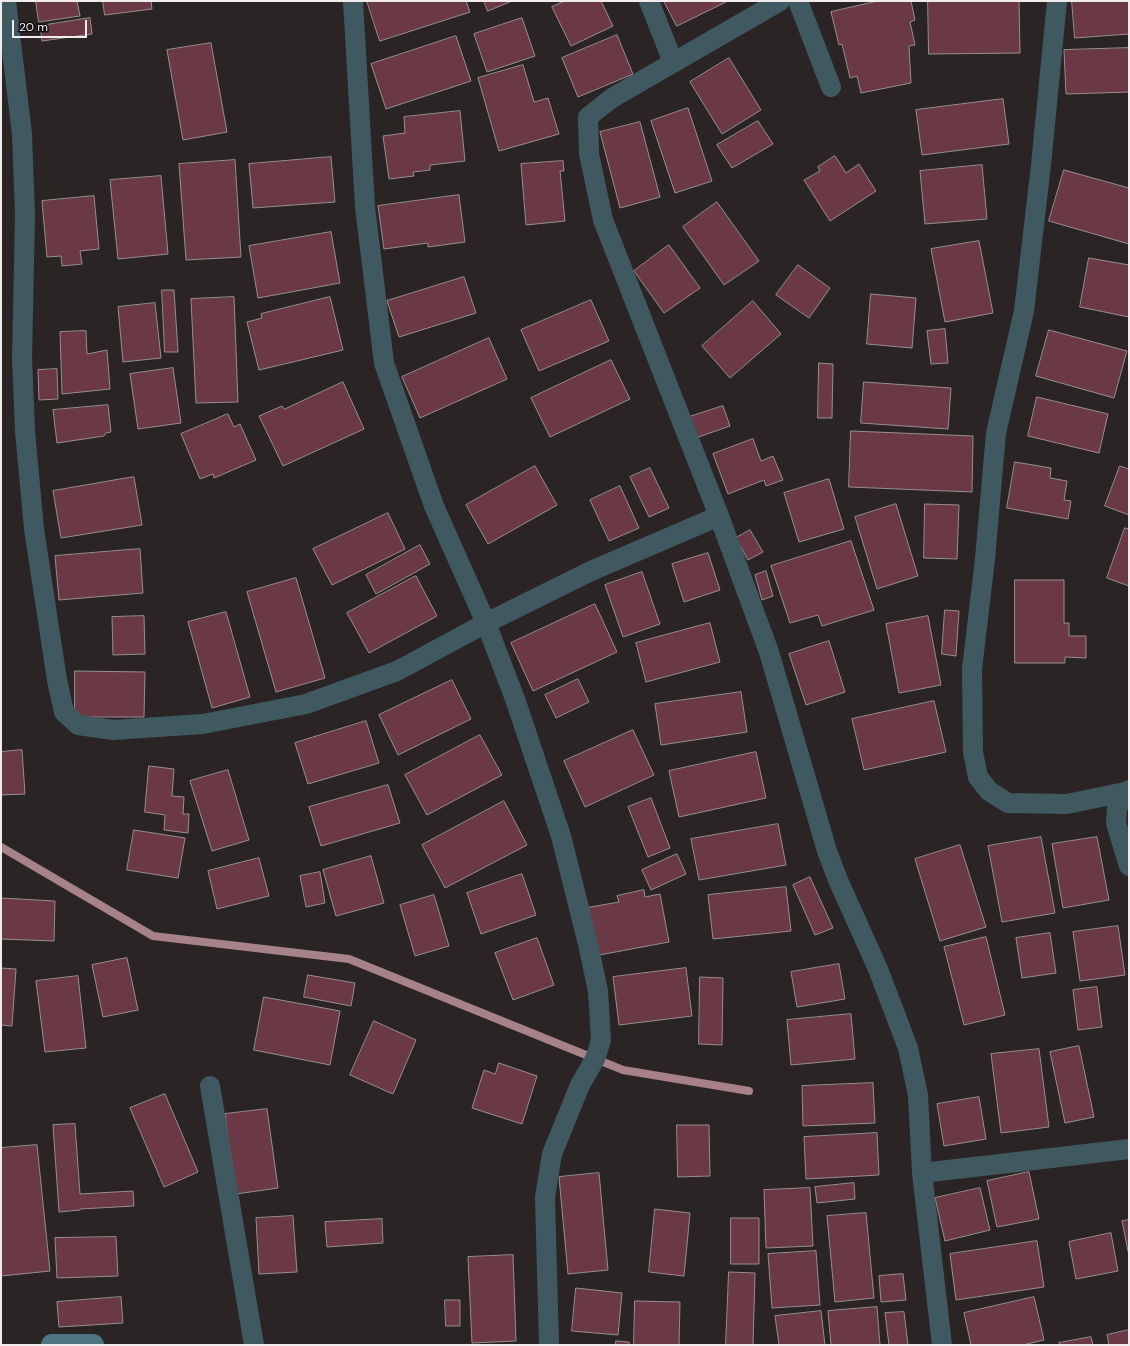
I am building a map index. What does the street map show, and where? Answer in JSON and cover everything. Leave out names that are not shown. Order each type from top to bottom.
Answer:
[{"type":"street","points":[[6,1],[22,134],[24,215],[22,358],[25,431],[34,529],[57,680],[64,712],[78,725],[113,730],[203,724],[306,704],[397,671],[486,623],[591,571],[720,516]]},
{"type":"street","points":[[353,1],[365,207],[384,363],[434,506],[486,623],[515,699],[561,836],[598,991],[601,1040],[595,1059],[580,1085],[552,1154],[545,1197],[550,1345]]},
{"type":"street","points":[[649,1],[673,62]]},
{"type":"street","points":[[780,1],[612,98],[588,117],[589,154],[603,220],[720,516],[769,652],[827,851],[838,880],[878,969],[908,1048],[918,1095],[922,1173],[942,1345]]},
{"type":"street","points":[[798,1],[831,87]]},
{"type":"street","points":[[1057,1],[1041,165],[1024,311],[996,434],[985,558],[972,669],[973,752],[978,777],[988,791],[1008,803],[1067,804],[1127,791]]},
{"type":"street","points":[[1127,791],[1117,809],[1116,823],[1129,866]]},
{"type":"street","points":[[210,1086],[254,1345]]},
{"type":"street","points":[[922,1173],[1129,1149]]},
{"type":"street","points":[[52,1345],[94,1345]]},
{"type":"building","points":[[36,1],[77,1],[80,16],[39,22]]},
{"type":"building","points":[[103,1],[151,1],[152,9],[105,15]]},
{"type":"building","points":[[367,1],[466,1],[470,12],[380,41]]},
{"type":"building","points":[[484,1],[512,1],[488,11]]},
{"type":"building","points":[[565,1],[601,1],[613,26],[571,46],[552,7]]},
{"type":"building","points":[[664,1],[728,1],[677,26]]},
{"type":"building","points":[[878,1],[911,1],[915,20],[910,22],[915,45],[909,46],[911,83],[861,93],[857,76],[850,78],[842,44],[839,45],[831,12]]},
{"type":"building","points":[[928,1],[1019,1],[1020,53],[929,54]]},
{"type":"building","points":[[1072,1],[1129,1],[1129,34],[1075,38]]},
{"type":"building","points":[[90,18],[92,34],[42,41],[40,26]]},
{"type":"building","points":[[522,18],[535,56],[487,72],[474,34]]},
{"type":"building","points":[[617,35],[633,74],[578,97],[562,58]]},
{"type":"building","points":[[456,36],[471,81],[386,109],[371,64]]},
{"type":"building","points":[[211,43],[227,132],[183,140],[167,50]]},
{"type":"building","points":[[1129,48],[1129,92],[1066,94],[1064,50]]},
{"type":"building","points":[[729,58],[761,110],[722,134],[690,82]]},
{"type":"building","points":[[523,65],[534,102],[548,98],[559,134],[499,151],[478,78]]},
{"type":"building","points":[[1003,99],[1009,144],[922,155],[916,110]]},
{"type":"building","points":[[688,108],[712,181],[675,193],[651,121]]},
{"type":"building","points":[[460,111],[465,161],[430,165],[430,170],[413,172],[414,176],[389,179],[383,136],[405,133],[404,117]]},
{"type":"building","points":[[758,121],[773,144],[732,168],[717,145]]},
{"type":"building","points":[[640,122],[660,197],[620,208],[600,132]]},
{"type":"building","points":[[835,156],[846,173],[859,164],[876,191],[830,221],[804,180],[820,171],[818,167]]},
{"type":"building","points":[[331,157],[335,202],[253,208],[249,164]]},
{"type":"building","points":[[235,160],[241,257],[186,260],[179,164]]},
{"type":"building","points":[[563,161],[564,171],[560,171],[565,221],[526,225],[521,164]]},
{"type":"building","points":[[982,165],[987,219],[925,224],[920,171]]},
{"type":"building","points":[[1064,170],[1129,188],[1129,244],[1049,221]]},
{"type":"building","points":[[161,176],[168,254],[118,259],[110,180]]},
{"type":"building","points":[[459,195],[465,242],[428,247],[428,243],[384,249],[378,206]]},
{"type":"building","points":[[94,196],[99,249],[80,251],[82,264],[62,266],[61,256],[47,257],[42,201]]},
{"type":"building","points":[[717,202],[759,261],[724,285],[683,227]]},
{"type":"building","points":[[331,232],[340,283],[258,298],[249,246]]},
{"type":"building","points":[[979,241],[993,313],[945,322],[931,249]]},
{"type":"building","points":[[669,245],[700,288],[664,313],[634,271]]},
{"type":"building","points":[[1089,258],[1129,265],[1129,317],[1080,307]]},
{"type":"building","points":[[798,265],[830,288],[809,318],[776,295]]},
{"type":"building","points":[[464,277],[476,313],[399,337],[387,301]]},
{"type":"building","points":[[162,290],[174,290],[178,352],[165,352]]},
{"type":"building","points":[[871,294],[916,298],[912,348],[867,344]]},
{"type":"building","points":[[234,297],[238,402],[196,403],[191,299]]},
{"type":"building","points":[[330,297],[343,350],[259,370],[247,322],[262,318],[261,314]]},
{"type":"building","points":[[591,300],[609,341],[539,371],[521,330]]},
{"type":"building","points":[[753,301],[781,334],[730,378],[702,346]]},
{"type":"building","points":[[155,303],[161,358],[123,362],[118,307]]},
{"type":"building","points":[[945,329],[948,363],[931,364],[927,331]]},
{"type":"building","points":[[1049,330],[1127,351],[1114,398],[1036,376]]},
{"type":"building","points":[[86,331],[87,354],[107,350],[110,389],[62,394],[60,332]]},
{"type":"building","points":[[489,338],[507,379],[420,418],[402,377]]},
{"type":"building","points":[[611,360],[630,399],[550,437],[531,398]]},
{"type":"building","points":[[819,363],[833,364],[832,418],[818,418]]},
{"type":"building","points":[[173,368],[181,423],[138,429],[130,374]]},
{"type":"building","points":[[57,369],[58,399],[39,400],[38,370]]},
{"type":"building","points":[[343,382],[364,429],[283,466],[259,416],[282,406],[284,409]]},
{"type":"building","points":[[864,382],[951,388],[948,429],[861,423]]},
{"type":"building","points":[[1037,397],[1108,414],[1099,453],[1028,436]]},
{"type":"building","points":[[108,405],[111,432],[106,433],[104,436],[57,443],[53,410]]},
{"type":"building","points":[[723,406],[730,426],[687,441],[680,420]]},
{"type":"building","points":[[228,414],[234,427],[240,424],[256,460],[214,478],[213,474],[200,479],[181,434]]},
{"type":"building","points":[[851,431],[973,436],[972,492],[849,487]]},
{"type":"building","points":[[753,439],[761,461],[773,456],[783,480],[766,486],[764,480],[728,494],[713,454]]},
{"type":"building","points":[[1015,462],[1051,468],[1050,478],[1067,481],[1064,500],[1071,501],[1068,519],[1007,508]]},
{"type":"building","points":[[535,466],[557,505],[488,544],[466,505]]},
{"type":"building","points":[[1120,466],[1129,469],[1129,515],[1105,506]]},
{"type":"building","points":[[650,468],[669,508],[649,517],[630,477]]},
{"type":"building","points":[[134,477],[142,525],[61,538],[53,491]]},
{"type":"building","points":[[829,479],[844,529],[799,542],[784,493]]},
{"type":"building","points":[[620,486],[639,528],[609,541],[590,500]]},
{"type":"building","points":[[896,504],[918,576],[877,589],[855,517]]},
{"type":"building","points":[[925,504],[959,505],[957,559],[924,558]]},
{"type":"building","points":[[388,513],[405,549],[332,585],[313,549]]},
{"type":"building","points":[[1125,528],[1129,529],[1129,586],[1107,578]]},
{"type":"building","points":[[750,530],[763,552],[748,560],[736,538]]},
{"type":"building","points":[[851,541],[874,610],[822,626],[818,615],[790,623],[771,566]]},
{"type":"building","points":[[420,545],[430,564],[376,594],[366,575]]},
{"type":"building","points":[[140,549],[143,593],[59,600],[55,556]]},
{"type":"building","points":[[708,553],[720,590],[684,602],[672,564]]},
{"type":"building","points":[[766,571],[773,596],[762,600],[755,575]]},
{"type":"building","points":[[642,572],[660,624],[623,637],[605,585]]},
{"type":"building","points":[[416,576],[437,616],[369,653],[347,613]]},
{"type":"building","points":[[296,578],[325,678],[276,692],[247,592]]},
{"type":"building","points":[[1015,580],[1064,580],[1064,623],[1069,623],[1069,636],[1086,636],[1086,658],[1065,657],[1065,663],[1015,663]]},
{"type":"building","points":[[595,604],[617,652],[533,691],[511,643]]},
{"type":"building","points":[[945,610],[959,611],[956,656],[942,654]]},
{"type":"building","points":[[226,612],[250,697],[212,708],[188,622]]},
{"type":"building","points":[[144,616],[145,654],[113,655],[112,617]]},
{"type":"building","points":[[928,616],[941,685],[899,693],[886,624]]},
{"type":"building","points":[[710,623],[720,662],[646,682],[636,643]]},
{"type":"building","points":[[829,641],[845,692],[806,705],[789,654]]},
{"type":"building","points":[[75,671],[145,672],[144,717],[75,717]]},
{"type":"building","points":[[578,679],[589,702],[556,718],[545,695]]},
{"type":"building","points":[[452,680],[471,719],[398,755],[379,715]]},
{"type":"building","points":[[741,692],[747,732],[661,745],[655,704]]},
{"type":"building","points":[[934,701],[946,752],[864,770],[852,719]]},
{"type":"building","points":[[366,721],[379,763],[308,784],[295,743]]},
{"type":"building","points":[[633,730],[654,775],[585,807],[564,761]]},
{"type":"building","points":[[480,735],[502,775],[427,815],[405,775]]},
{"type":"building","points":[[22,750],[25,794],[1,795],[1,752]]},
{"type":"building","points":[[756,752],[766,798],[679,817],[669,771]]},
{"type":"building","points":[[149,766],[174,769],[172,796],[184,797],[183,814],[189,814],[188,833],[164,830],[165,815],[145,812]]},
{"type":"building","points":[[228,770],[249,840],[212,851],[190,781]]},
{"type":"building","points":[[388,785],[400,823],[321,846],[309,807]]},
{"type":"building","points":[[651,798],[670,848],[648,857],[628,807]]},
{"type":"building","points":[[504,801],[527,845],[445,888],[422,845]]},
{"type":"building","points":[[778,824],[786,865],[699,880],[691,839]]},
{"type":"building","points":[[134,830],[185,838],[178,878],[127,870]]},
{"type":"building","points":[[1041,837],[1055,913],[1002,922],[988,846]]},
{"type":"building","points":[[1097,837],[1109,900],[1063,908],[1052,844]]},
{"type":"building","points":[[960,845],[986,927],[940,941],[915,859]]},
{"type":"building","points":[[677,854],[686,874],[651,890],[642,870]]},
{"type":"building","points":[[371,856],[384,903],[336,916],[323,870]]},
{"type":"building","points":[[259,858],[269,896],[217,909],[208,871]]},
{"type":"building","points":[[320,872],[325,903],[306,907],[300,876]]},
{"type":"building","points":[[522,874],[536,915],[481,934],[467,893]]},
{"type":"building","points":[[810,877],[833,928],[815,935],[793,885]]},
{"type":"building","points":[[786,887],[791,931],[713,939],[708,895]]},
{"type":"building","points":[[644,890],[645,897],[660,894],[669,942],[594,956],[585,908],[619,902],[617,896]]},
{"type":"building","points":[[434,895],[449,946],[415,956],[400,905]]},
{"type":"building","points":[[1,898],[55,901],[54,941],[1,939]]},
{"type":"building","points":[[1118,926],[1125,975],[1080,981],[1073,932]]},
{"type":"building","points":[[1050,933],[1056,973],[1022,978],[1016,938]]},
{"type":"building","points":[[986,937],[1005,1015],[964,1025],[944,947]]},
{"type":"building","points":[[537,938],[554,985],[513,1000],[495,953]]},
{"type":"building","points":[[127,958],[138,1010],[103,1017],[92,965]]},
{"type":"building","points":[[839,964],[845,999],[797,1007],[791,972]]},
{"type":"building","points":[[1,968],[16,969],[12,1026],[1,1025]]},
{"type":"building","points":[[686,968],[692,1016],[619,1025],[613,977]]},
{"type":"building","points":[[308,975],[355,983],[351,1006],[304,997]]},
{"type":"building","points":[[78,976],[86,1048],[45,1052],[36,981]]},
{"type":"building","points":[[700,977],[723,978],[722,1045],[699,1044]]},
{"type":"building","points":[[1097,987],[1102,1027],[1078,1030],[1073,990]]},
{"type":"building","points":[[264,997],[340,1011],[330,1065],[254,1050]]},
{"type":"building","points":[[851,1014],[855,1059],[791,1065],[787,1020]]},
{"type":"building","points":[[374,1021],[416,1040],[393,1094],[350,1075]]},
{"type":"building","points":[[1079,1046],[1094,1117],[1065,1123],[1050,1052]]},
{"type":"building","points":[[1039,1049],[1049,1127],[1001,1133],[991,1054]]},
{"type":"building","points":[[499,1063],[537,1076],[522,1124],[472,1108],[484,1070],[495,1074]]},
{"type":"building","points":[[873,1083],[875,1123],[803,1126],[802,1086]]},
{"type":"building","points":[[165,1094],[198,1172],[164,1187],[130,1108]]},
{"type":"building","points":[[979,1097],[986,1139],[944,1146],[937,1104]]},
{"type":"building","points":[[267,1109],[278,1188],[236,1194],[225,1114]]},
{"type":"building","points":[[75,1124],[80,1194],[133,1191],[134,1206],[80,1209],[59,1212],[53,1125]]},
{"type":"building","points":[[677,1125],[709,1125],[710,1176],[678,1177]]},
{"type":"building","points":[[877,1133],[879,1175],[806,1179],[804,1137]]},
{"type":"building","points":[[37,1145],[50,1271],[1,1276],[1,1148]]},
{"type":"building","points":[[1029,1172],[1039,1219],[997,1227],[987,1181]]},
{"type":"building","points":[[599,1173],[608,1270],[568,1274],[559,1177]]},
{"type":"building","points":[[854,1183],[855,1199],[817,1203],[815,1187]]},
{"type":"building","points":[[810,1188],[813,1246],[766,1248],[764,1190]]},
{"type":"building","points":[[980,1188],[990,1230],[945,1241],[935,1198]]},
{"type":"building","points":[[655,1209],[690,1213],[684,1276],[649,1272]]},
{"type":"building","points":[[866,1213],[874,1298],[835,1302],[827,1216]]},
{"type":"building","points":[[293,1216],[297,1272],[259,1274],[256,1218]]},
{"type":"building","points":[[731,1218],[759,1218],[759,1264],[731,1264]]},
{"type":"building","points":[[382,1219],[383,1243],[327,1247],[325,1222]]},
{"type":"building","points":[[1129,1220],[1129,1256],[1122,1221]]},
{"type":"building","points":[[1111,1233],[1118,1271],[1076,1279],[1069,1242]]},
{"type":"building","points":[[116,1237],[118,1276],[57,1278],[55,1238]]},
{"type":"building","points":[[1037,1241],[1044,1287],[956,1300],[950,1254]]},
{"type":"building","points":[[816,1251],[820,1305],[772,1308],[768,1254]]},
{"type":"building","points":[[513,1255],[516,1341],[472,1343],[468,1257]]},
{"type":"building","points":[[729,1272],[755,1273],[753,1345],[726,1345]]},
{"type":"building","points":[[903,1274],[906,1300],[881,1302],[879,1276]]},
{"type":"building","points":[[576,1288],[622,1293],[618,1335],[572,1331]]},
{"type":"building","points":[[121,1297],[123,1323],[59,1327],[57,1302]]},
{"type":"building","points":[[1034,1297],[1044,1340],[1023,1345],[971,1345],[964,1313]]},
{"type":"building","points":[[445,1300],[460,1300],[460,1326],[446,1326]]},
{"type":"building","points":[[635,1301],[680,1302],[679,1345],[634,1345]]},
{"type":"building","points":[[877,1307],[880,1345],[831,1345],[828,1311]]},
{"type":"building","points":[[821,1311],[825,1345],[779,1345],[775,1316]]},
{"type":"building","points":[[904,1312],[908,1345],[889,1345],[885,1313]]},
{"type":"building","points":[[1129,1330],[1129,1345],[1109,1345],[1107,1335]]},
{"type":"building","points":[[1091,1337],[1093,1345],[1060,1345],[1059,1343]]},
{"type":"building","points":[[616,1341],[629,1342],[629,1345],[616,1345]]},
{"type":"waterway","points":[[1,847],[153,936],[349,959],[623,1070],[749,1091]]}]
